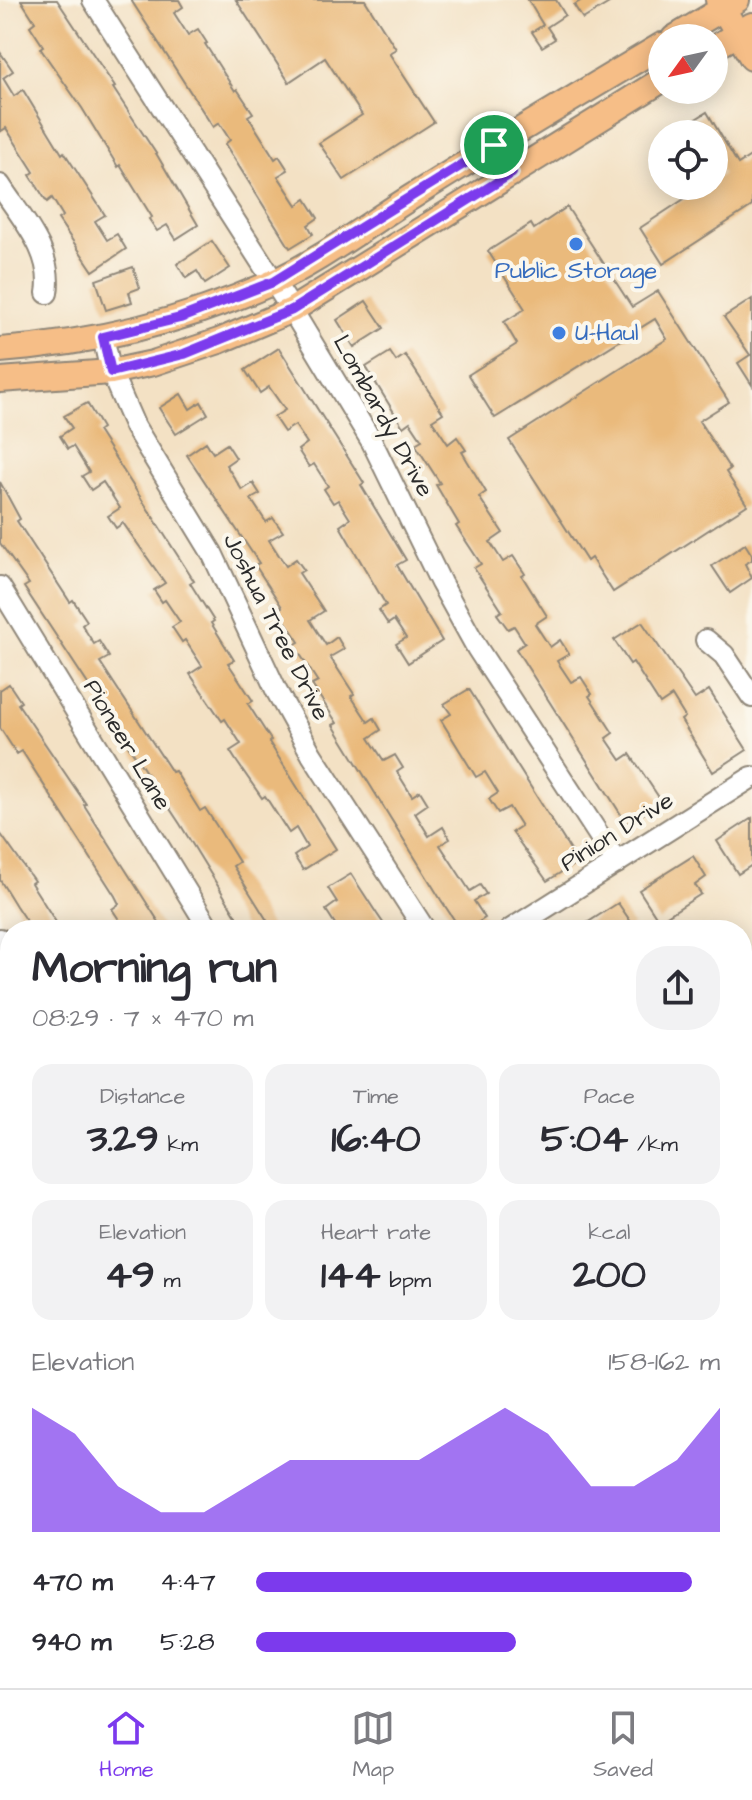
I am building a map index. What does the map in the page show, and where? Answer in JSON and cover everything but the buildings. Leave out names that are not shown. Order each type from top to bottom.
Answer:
[{"type":"main road","points":[[695,24],[726,3],[744,29],[752,58]]},
{"type":"main road","points":[[0,350],[103,337],[180,318],[273,282],[648,53]]},
{"type":"main road","points":[[0,380],[111,372],[184,354],[292,310],[648,89]]},
{"type":"main road","points":[[494,145],[512,173]]},
{"type":"street","name":"Lombardy Drive","points":[[93,0],[292,310],[372,442],[441,583],[477,648],[617,863]]},
{"type":"street","points":[[0,185],[45,256],[49,279],[47,293]]},
{"type":"street","name":"Joshua Tree Drive","points":[[103,337],[111,372],[135,427],[212,553],[277,692],[312,755],[419,920]]},
{"type":"street","name":"Pioneer Lane","points":[[0,587],[204,920]]},
{"type":"street","points":[[706,640],[724,655],[752,697]]},
{"type":"street","name":"Pinion Drive","points":[[526,920],[752,777]]},
{"type":"place","name":"Public Storage","points":[[576,244]]},
{"type":"place","name":"U-Haul","points":[[559,333]]},
{"type":"route","points":[[494,145],[512,173],[292,310],[184,354],[111,372],[103,337],[180,318],[273,282],[494,145]]}]
